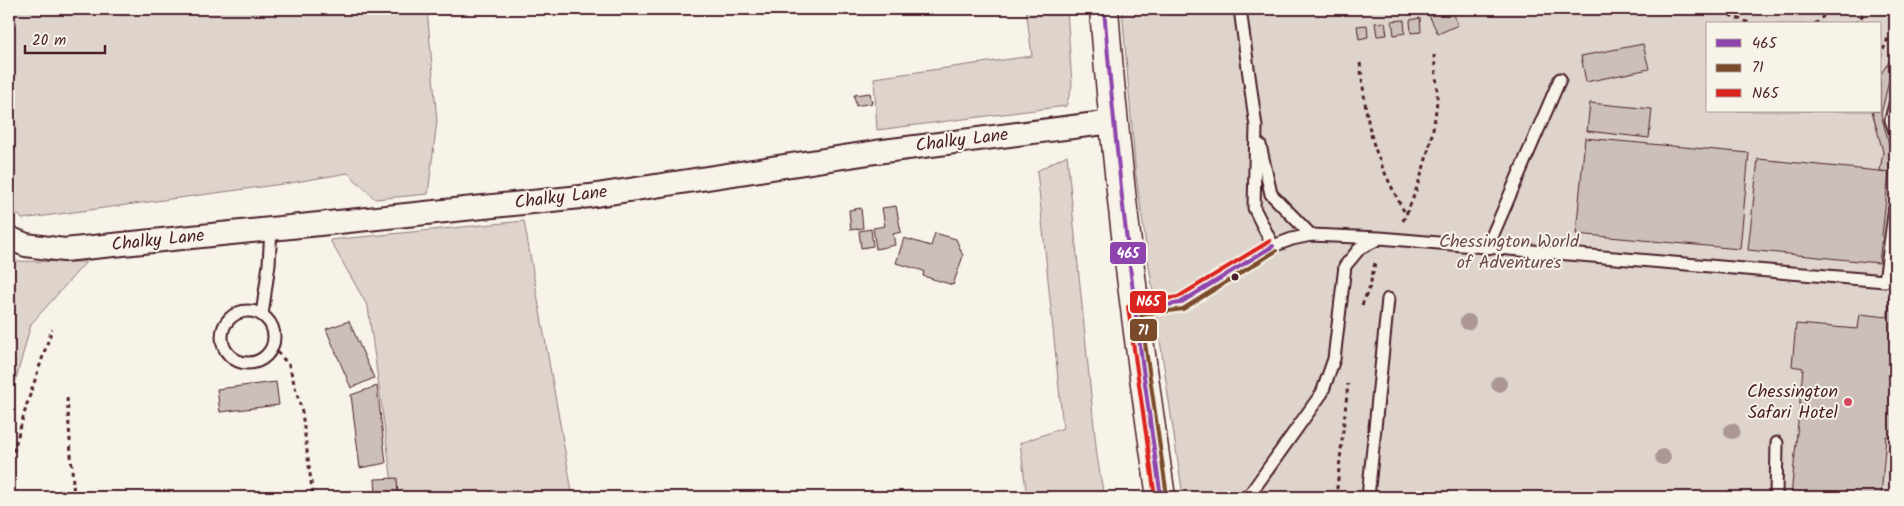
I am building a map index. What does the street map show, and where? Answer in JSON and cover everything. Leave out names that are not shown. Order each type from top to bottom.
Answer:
[{"type":"highway","points":[[1104,9],[1112,122],[1134,310],[1161,497]]},
{"type":"street","name":"Chalky Lane","points":[[9,238],[26,245],[64,250],[590,196],[876,152],[1112,122]]},
{"type":"lane","points":[[1240,9],[1256,127],[1271,194],[1311,236]]},
{"type":"lane","points":[[1487,248],[1560,79]]},
{"type":"lane","points":[[1895,104],[1891,120],[1895,131]]},
{"type":"lane","points":[[1256,127],[1254,208],[1273,246]]},
{"type":"lane","points":[[1134,310],[1180,303],[1273,246],[1292,239],[1311,236],[1380,238],[1394,241],[1885,280],[1895,207]]},
{"type":"lane","points":[[262,315],[269,264],[271,229]]},
{"type":"lane","points":[[1248,497],[1322,393],[1334,359],[1345,266],[1360,248],[1380,238]]},
{"type":"lane","points":[[1368,497],[1388,299]]},
{"type":"lane","points":[[246,311],[254,311],[269,321],[274,337],[272,346],[268,354],[261,359],[244,362],[229,355],[224,348],[222,331],[231,317],[246,311]]},
{"type":"lane","points":[[1776,497],[1777,443]]},
{"type":"path","points":[[1652,9],[1662,13],[1683,14],[1697,9]]},
{"type":"path","points":[[1715,9],[1747,22]]},
{"type":"path","points":[[1817,22],[1831,9]]},
{"type":"path","points":[[1857,22],[1867,9]]},
{"type":"path","points":[[1882,52],[1889,36]]},
{"type":"path","points":[[1358,313],[1370,286],[1375,260],[1395,260],[1394,241],[1412,202],[1430,142],[1437,100],[1434,55]]},
{"type":"path","points":[[1360,63],[1368,115],[1376,150],[1389,183],[1406,216]]},
{"type":"path","points":[[9,467],[27,404],[52,329]]},
{"type":"path","points":[[272,346],[289,365],[302,412],[313,497]]},
{"type":"path","points":[[1336,497],[1348,380]]},
{"type":"path","points":[[67,398],[74,497]]},
{"type":"green space","points":[[9,9],[427,9],[437,121],[428,194],[375,199],[348,173],[290,183],[22,219],[9,205]]},
{"type":"green space","points":[[1026,9],[1067,9],[1072,86],[1066,106],[877,130],[874,78],[1032,56]]},
{"type":"green space","name":"Chessington World of Adventures","points":[[1122,9],[1895,9],[1895,497],[1183,497],[1136,176]]},
{"type":"green space","points":[[1067,155],[1097,456],[1104,497],[1027,497],[1020,443],[1063,428],[1037,171]]},
{"type":"green space","points":[[524,221],[573,497],[394,497],[368,307],[330,240]]},
{"type":"green space","points":[[9,261],[86,262],[31,324],[9,405]]},
{"type":"building","points":[[1426,9],[1467,9],[1453,15],[1458,25],[1438,34]]},
{"type":"building","points":[[1420,18],[1421,32],[1411,33],[1410,20]]},
{"type":"building","points":[[1404,20],[1405,33],[1394,35],[1392,21]]},
{"type":"building","points":[[1385,22],[1387,35],[1377,36],[1375,23]]},
{"type":"building","points":[[1367,25],[1368,37],[1359,39],[1357,26]]},
{"type":"building","points":[[1643,44],[1649,69],[1586,82],[1581,56]]},
{"type":"building","points":[[1895,53],[1895,70],[1889,81],[1882,110],[1882,72]]},
{"type":"building","points":[[870,93],[872,103],[856,106],[854,95]]},
{"type":"building","points":[[1590,103],[1652,109],[1649,138],[1587,131]]},
{"type":"building","points":[[1872,112],[1881,112],[1891,151],[1889,172],[1880,171],[1883,152]]},
{"type":"building","points":[[1585,138],[1749,153],[1740,249],[1576,234]]},
{"type":"building","points":[[1758,159],[1889,172],[1879,263],[1748,250]]},
{"type":"building","points":[[896,206],[901,232],[893,234],[895,245],[876,249],[873,228],[885,226],[882,208]]},
{"type":"building","points":[[861,208],[863,228],[851,230],[849,210]]},
{"type":"building","points":[[871,229],[873,246],[861,248],[859,231]]},
{"type":"building","points":[[935,233],[956,239],[963,256],[953,285],[923,276],[924,271],[896,263],[904,238],[931,246]]},
{"type":"building","name":"Chessington Safari Hotel","points":[[1889,296],[1895,297],[1895,437],[1886,436],[1881,497],[1791,497],[1803,368],[1792,366],[1796,324],[1858,329],[1860,314],[1888,317]]},
{"type":"building","points":[[349,321],[374,378],[351,388],[326,329]]},
{"type":"building","points":[[276,382],[279,405],[220,412],[217,389]]},
{"type":"building","points":[[377,386],[386,463],[360,468],[351,395]]},
{"type":"building","points":[[397,478],[398,497],[376,497],[375,479]]},
{"type":"transit line","name":"465","points":[[1104,9],[1128,253],[1161,497]]},
{"type":"transit line","name":"N65","points":[[1155,497],[1128,307],[1132,304],[1178,297],[1270,241]]},
{"type":"transit line","name":"465","points":[[1134,310],[1180,303],[1273,246]]},
{"type":"transit line","name":"71","points":[[1167,496],[1141,315],[1183,309],[1276,251]]},
{"type":"place","name":"Chessington Safari Hotel","points":[[1848,402]]}]
